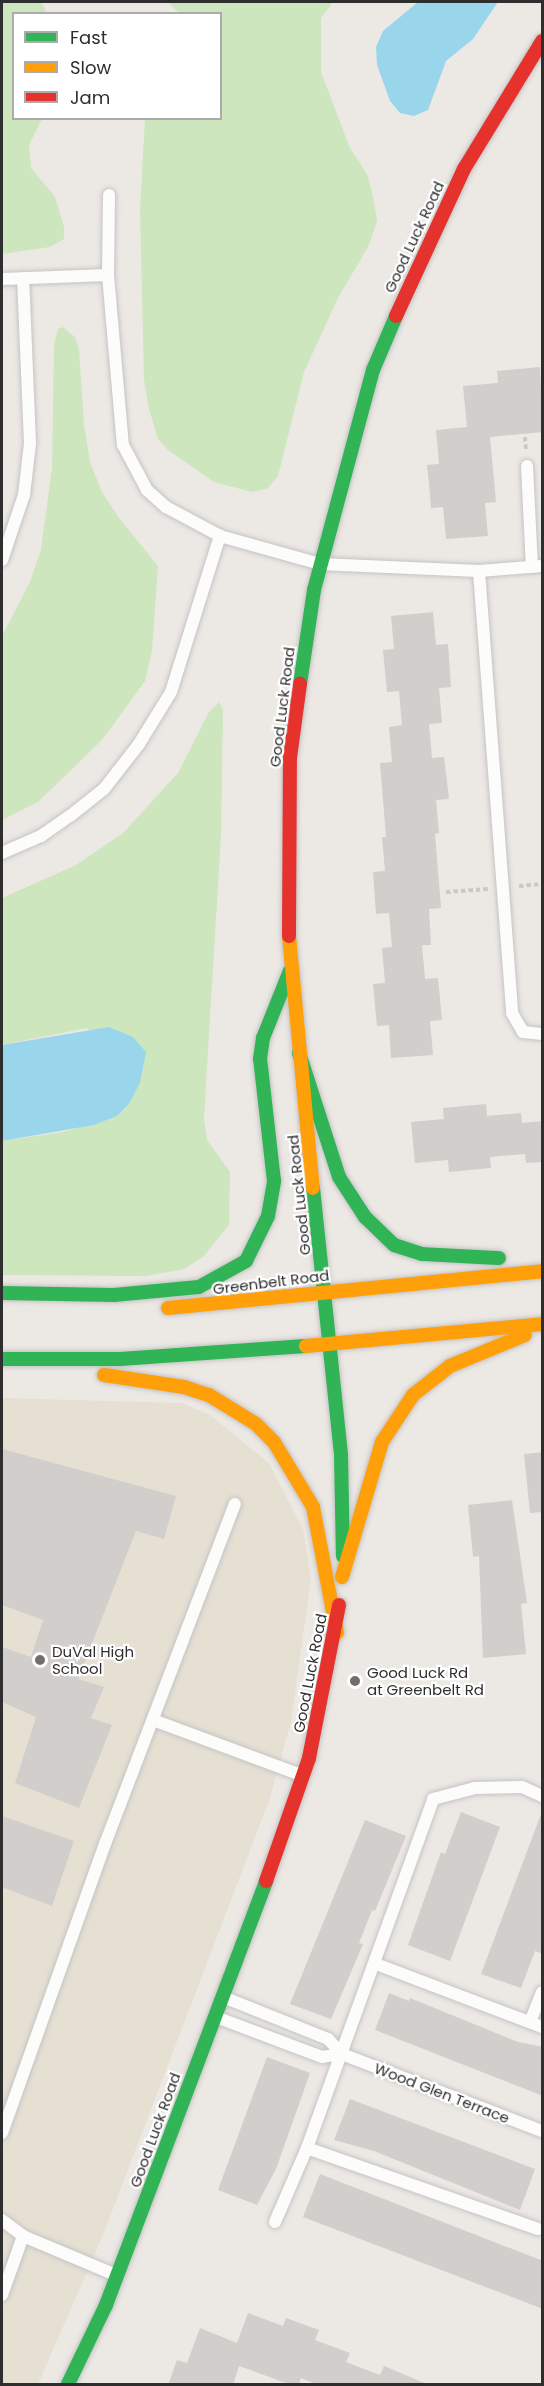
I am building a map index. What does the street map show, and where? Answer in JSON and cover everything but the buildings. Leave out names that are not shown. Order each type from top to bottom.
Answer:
[{"type":"main road","name":"Good Luck Road","points":[[68,2385],[117,2275],[303,1775],[337,1633],[342,1577],[342,1476],[326,1292],[290,971],[286,852],[290,758],[320,564],[373,370],[404,296],[464,170],[543,41]]},
{"type":"main road","points":[[2,1293],[114,1295],[199,1287],[246,1261],[268,1216],[274,1181],[260,1059],[262,1038],[290,971]]},
{"type":"main road","points":[[299,1053],[339,1177],[365,1216],[394,1245],[422,1254],[543,1257]]},
{"type":"main road","name":"Greenbelt Road","points":[[148,1309],[543,1271]]},
{"type":"main road","points":[[2,1359],[120,1359],[543,1326]]},
{"type":"main road","points":[[342,1577],[382,1442],[413,1395],[450,1366],[543,1326]]},
{"type":"main road","points":[[2,1359],[184,1387],[233,1407],[256,1424],[279,1449],[313,1507],[337,1633]]},
{"type":"lane","points":[[109,195],[108,275],[118,414],[130,460],[147,490],[166,507],[220,536],[320,564],[479,571],[537,567],[527,466]]},
{"type":"lane","points":[[2,279],[108,275]]},
{"type":"lane","points":[[2,560],[24,495],[30,444],[23,278]]},
{"type":"lane","points":[[2,853],[40,836],[104,789],[139,744],[171,692],[220,536]]},
{"type":"lane","points":[[479,571],[512,1013],[523,1032],[543,1034]]},
{"type":"lane","points":[[2,2133],[153,1720],[235,1504]]},
{"type":"lane","points":[[153,1720],[303,1775]]},
{"type":"lane","points":[[275,2222],[307,2148],[376,1964],[432,1799],[475,1788],[522,1787],[543,1796]]},
{"type":"lane","points":[[376,1964],[543,2027]]},
{"type":"lane","points":[[530,2022],[543,1992]]},
{"type":"lane","name":"Wood Glen Terrace","points":[[222,1997],[328,2039],[342,2054],[543,2131]]},
{"type":"lane","name":"Wood Glen Terrace","points":[[214,2017],[322,2056],[342,2054]]},
{"type":"lane","points":[[307,2148],[540,2230],[543,2217]]},
{"type":"lane","points":[[2,2220],[23,2236],[117,2275]]},
{"type":"lane","points":[[2,2295],[23,2236]]},
{"type":"shaded area","points":[[2,1398],[182,1403],[210,1415],[269,1463],[303,1529],[311,1579],[291,1721],[270,1798],[103,2235],[38,2384],[2,2384]]},
{"type":"green space","points":[[2,2],[41,2],[46,12],[12,12],[12,120],[42,120],[29,145],[31,168],[55,197],[64,227],[64,239],[50,247],[2,254]]},
{"type":"green space","points":[[168,2],[333,2],[321,18],[321,72],[349,146],[368,176],[374,201],[377,221],[369,245],[338,298],[304,372],[278,476],[267,489],[252,492],[214,482],[168,450],[158,439],[149,409],[144,380],[140,209],[145,120],[222,120],[222,12],[178,12]]},
{"type":"green space","points":[[63,327],[75,337],[79,349],[84,425],[90,462],[102,492],[119,518],[158,566],[152,651],[145,681],[103,739],[38,802],[2,820],[2,636],[30,582],[41,550],[52,468],[54,345],[58,329]]},
{"type":"green space","points":[[219,702],[223,710],[221,835],[204,1118],[207,1140],[230,1172],[229,1225],[204,1256],[184,1269],[146,1276],[2,1275],[2,1141],[63,1132],[117,1116],[129,1104],[140,1083],[87,1028],[2,1045],[2,898],[76,865],[123,833],[178,773],[209,712]]},
{"type":"water","points":[[418,2],[498,2],[473,39],[446,61],[428,110],[414,116],[400,113],[390,101],[377,65],[376,47],[383,31]]},
{"type":"water","points":[[109,1027],[133,1037],[146,1052],[140,1083],[129,1104],[117,1116],[94,1125],[2,1141],[2,1045]]},
{"type":"traffic: fast","points":[[300,684],[314,590],[373,370],[396,316]]},
{"type":"traffic: fast","points":[[2,1293],[114,1295],[199,1287],[246,1261],[268,1216],[274,1181],[260,1059],[263,1038],[290,971]]},
{"type":"traffic: fast","points":[[299,1053],[339,1177],[365,1217],[394,1245],[422,1254],[499,1258]]},
{"type":"traffic: fast","points":[[313,1188],[341,1455],[343,1556]]},
{"type":"traffic: fast","points":[[2,1359],[120,1359],[306,1346]]},
{"type":"traffic: fast","points":[[68,2384],[106,2305],[266,1881]]},
{"type":"traffic: slow","points":[[289,936],[313,1188]]},
{"type":"traffic: slow","points":[[168,1308],[542,1271]]},
{"type":"traffic: slow","points":[[306,1346],[542,1324]]},
{"type":"traffic: slow","points":[[342,1577],[382,1442],[413,1395],[450,1366],[525,1335]]},
{"type":"traffic: slow","points":[[104,1375],[184,1387],[209,1395],[256,1424],[274,1442],[313,1507],[337,1633]]},
{"type":"traffic: jam","points":[[396,316],[464,169],[542,41]]},
{"type":"traffic: jam","points":[[289,936],[290,758],[300,684]]},
{"type":"traffic: jam","points":[[266,1881],[309,1758],[339,1605]]},
{"type":"place","name":"DuVal High School","points":[[40,1660]]},
{"type":"place","name":"Good Luck Rd at Greenbelt Rd","points":[[355,1681]]}]
